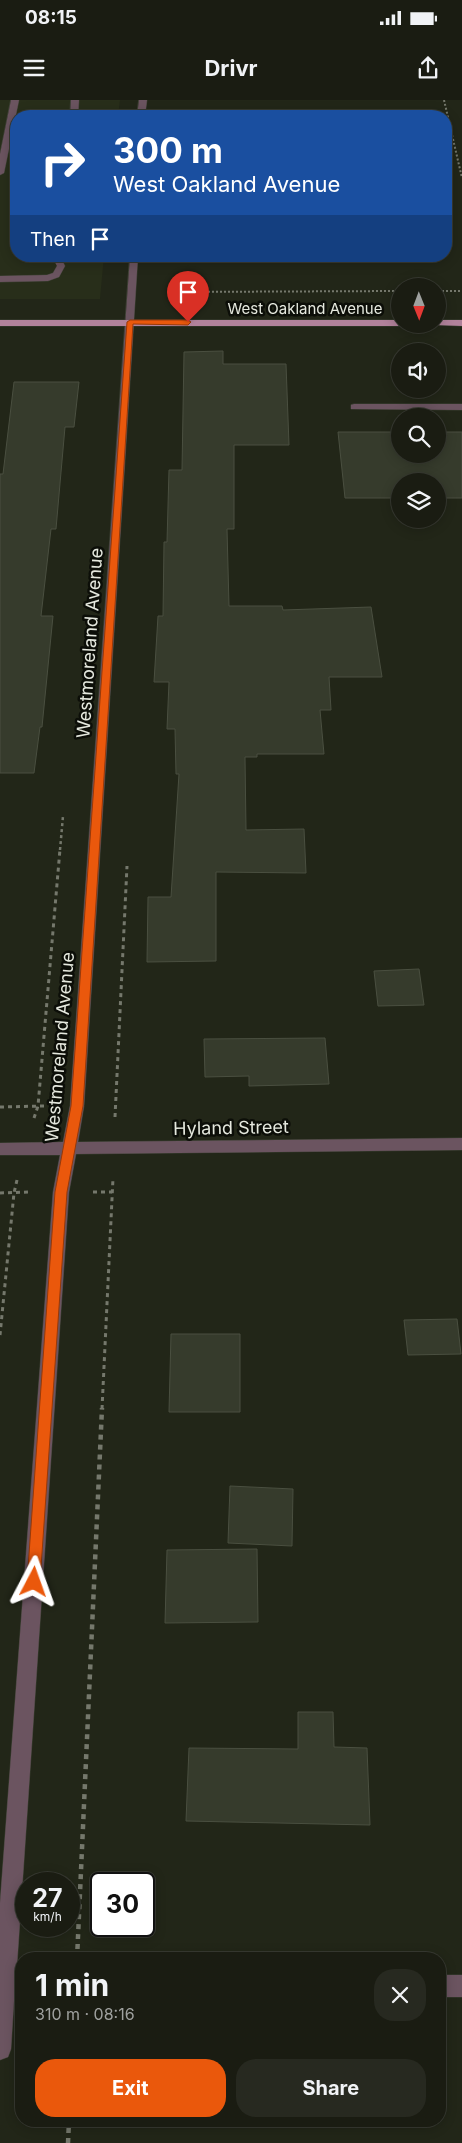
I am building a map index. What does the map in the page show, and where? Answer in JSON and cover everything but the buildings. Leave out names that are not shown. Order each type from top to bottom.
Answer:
[{"type":"main road","name":"West Oakland Avenue","points":[[0,323],[391,323]]},
{"type":"main road","points":[[446,323],[462,323]]},
{"type":"street","points":[[0,173],[2,147],[10,120]]},
{"type":"street","points":[[0,278],[48,278],[56,275],[61,266],[59,262]]},
{"type":"street","name":"Westmoreland Avenue","points":[[0,2049],[8,1991],[61,1192],[78,1096],[134,262]]},
{"type":"street","points":[[354,407],[462,407]]},
{"type":"street","name":"Hyland Street","points":[[0,1149],[462,1144]]},
{"type":"street","points":[[446,1986],[462,1986]]},
{"type":"path","points":[[452,135],[462,178]]},
{"type":"path","points":[[132,292],[391,291]]},
{"type":"path","points":[[446,291],[462,291]]},
{"type":"path","points":[[0,1335],[14,1193],[38,1106],[64,808]]},
{"type":"path","points":[[80,1892],[127,856]]},
{"type":"path","points":[[77,1952],[78,1937]]},
{"type":"path","points":[[68,2143],[69,2127]]},
{"type":"shaded area","points":[[0,100],[120,100],[119,110],[10,110],[10,262],[103,262],[100,299],[0,299]]},
{"type":"route","points":[[34,1582],[61,1192],[77,1106],[130,322],[188,322]]}]
